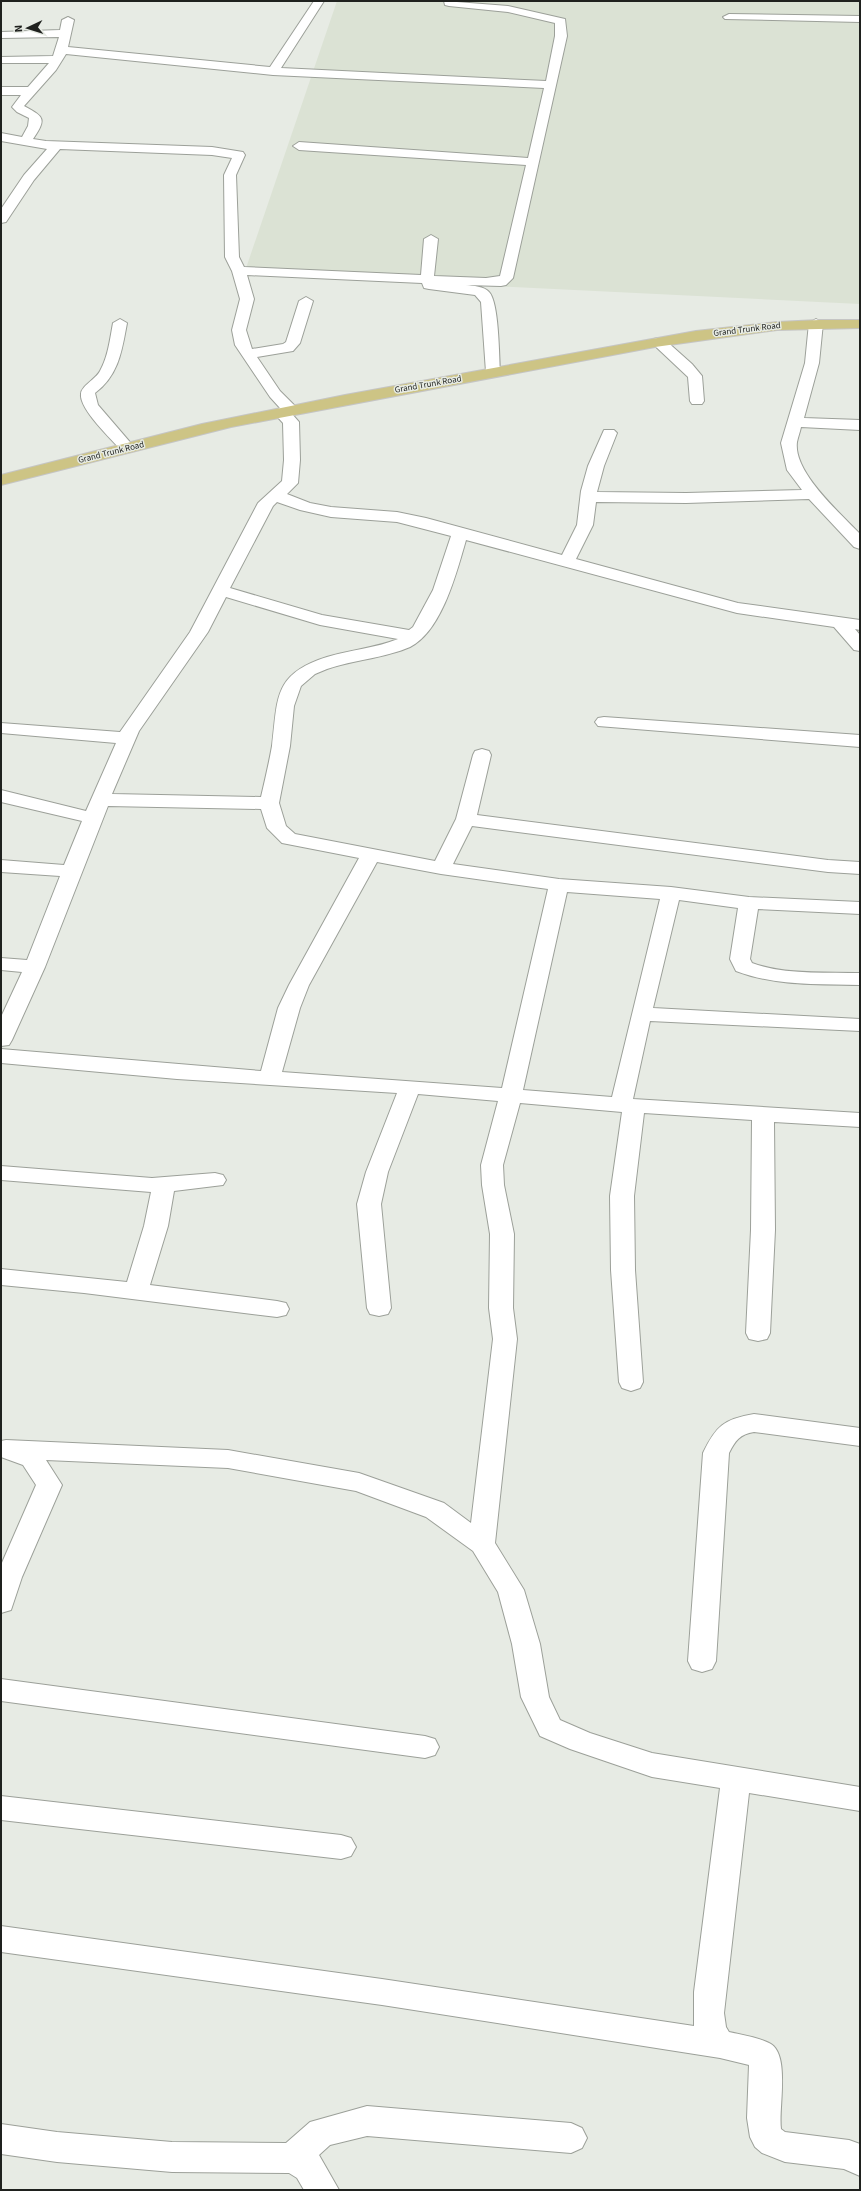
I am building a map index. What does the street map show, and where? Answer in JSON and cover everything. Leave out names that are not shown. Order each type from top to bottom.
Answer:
[{"type":"main road","name":"Grand Trunk Road","points":[[1,480],[127,448],[286,411],[493,372],[740,328],[816,323],[860,324]]},
{"type":"street","points":[[273,71],[319,1]]},
{"type":"street","points":[[239,271],[501,282],[506,278],[551,85],[561,36],[561,21],[508,8],[449,3],[449,1]]},
{"type":"street","points":[[729,17],[860,19]]},
{"type":"street","points":[[26,141],[36,124],[35,117],[32,113],[22,111],[18,107],[59,54],[68,20]]},
{"type":"street","points":[[1,35],[65,33]]},
{"type":"street","points":[[1,60],[59,54],[273,71],[551,85]]},
{"type":"street","points":[[1,91],[31,92]]},
{"type":"street","points":[[1,137],[56,146],[212,151],[239,155],[230,175],[232,257],[239,271],[247,299],[239,330],[242,345],[286,411],[291,422],[292,460],[290,483],[266,503],[199,632],[128,738],[93,818],[35,967],[1,1040]]},
{"type":"street","points":[[1,219],[29,178],[56,146]]},
{"type":"street","points":[[299,146],[532,162]]},
{"type":"street","points":[[431,239],[427,279],[430,285],[479,291],[484,294],[488,302],[493,372]]},
{"type":"street","points":[[248,354],[288,348],[293,343],[306,301]]},
{"type":"street","points":[[120,323],[110,367],[104,380],[88,392],[88,399],[91,406],[127,448]]},
{"type":"street","points":[[816,323],[812,363],[789,443],[795,470],[813,494],[860,544]]},
{"type":"street","points":[[659,342],[695,376],[697,401]]},
{"type":"street","points":[[795,422],[860,424]]},
{"type":"street","points":[[566,561],[585,525],[588,497],[596,466],[609,434]]},
{"type":"street","points":[[588,497],[686,498],[813,494]]},
{"type":"street","points":[[275,495],[312,508],[331,512],[397,517],[737,608],[860,625]]},
{"type":"street","points":[[460,533],[430,615],[410,640],[391,647],[320,666],[304,673],[293,684],[286,698],[280,748],[269,803],[277,828],[289,839],[442,868],[559,885],[623,891],[671,893],[749,903],[860,908]]},
{"type":"street","points":[[220,590],[320,620],[413,636]]},
{"type":"street","points":[[840,623],[860,646]]},
{"type":"street","points":[[604,722],[860,741]]},
{"type":"street","points":[[1,728],[128,738]]},
{"type":"street","points":[[442,868],[466,819],[482,754]]},
{"type":"street","points":[[1,796],[93,818]]},
{"type":"street","points":[[101,800],[269,803]]},
{"type":"street","points":[[466,819],[828,866],[860,868]]},
{"type":"street","points":[[270,1078],[289,1008],[299,985],[370,855]]},
{"type":"street","points":[[1,866],[72,871]]},
{"type":"street","points":[[482,1544],[505,1339],[501,1308],[502,1234],[493,1185],[492,1165],[511,1095],[559,885]]},
{"type":"street","points":[[631,1382],[623,1270],[622,1196],[628,1106],[641,1014],[671,893]]},
{"type":"street","points":[[749,903],[740,960],[742,967],[750,971],[795,976],[860,979]]},
{"type":"street","points":[[1,964],[35,967]]},
{"type":"street","points":[[641,1014],[860,1025]]},
{"type":"street","points":[[1,1056],[177,1072],[410,1087],[628,1106],[860,1120]]},
{"type":"street","points":[[379,1308],[370,1204],[377,1172],[410,1087]]},
{"type":"street","points":[[758,1333],[763,1230],[763,1114]]},
{"type":"street","points":[[1,1172],[152,1185],[215,1180]]},
{"type":"street","points":[[136,1291],[156,1226],[164,1184]]},
{"type":"street","points":[[1,1277],[136,1291],[277,1309]]},
{"type":"street","points":[[702,1661],[716,1453],[726,1433],[738,1425],[754,1423],[860,1437]]},
{"type":"street","points":[[3,1448],[228,1459],[359,1482],[435,1510],[482,1544],[511,1590],[526,1644],[534,1697],[550,1728],[580,1741],[652,1765],[860,1799]]},
{"type":"street","points":[[1,1603],[9,1577],[49,1485],[32,1458],[3,1448]]},
{"type":"street","points":[[1,1690],[425,1747]]},
{"type":"street","points":[[720,2044],[715,2040],[709,2022],[710,1992],[736,1779]]},
{"type":"street","points":[[1,1808],[341,1847]]},
{"type":"street","points":[[1,1939],[382,1992],[720,2044],[759,2053],[764,2058],[766,2070],[763,2118],[766,2137],[774,2144],[785,2147],[849,2155],[860,2161]]},
{"type":"street","points":[[293,2158],[321,2132],[367,2121],[571,2138]]},
{"type":"street","points":[[1,2139],[57,2147],[172,2157],[293,2158],[309,2167],[322,2190]]},
{"type":"shaded area","points":[[337,1],[860,1],[860,304],[244,274]]}]
